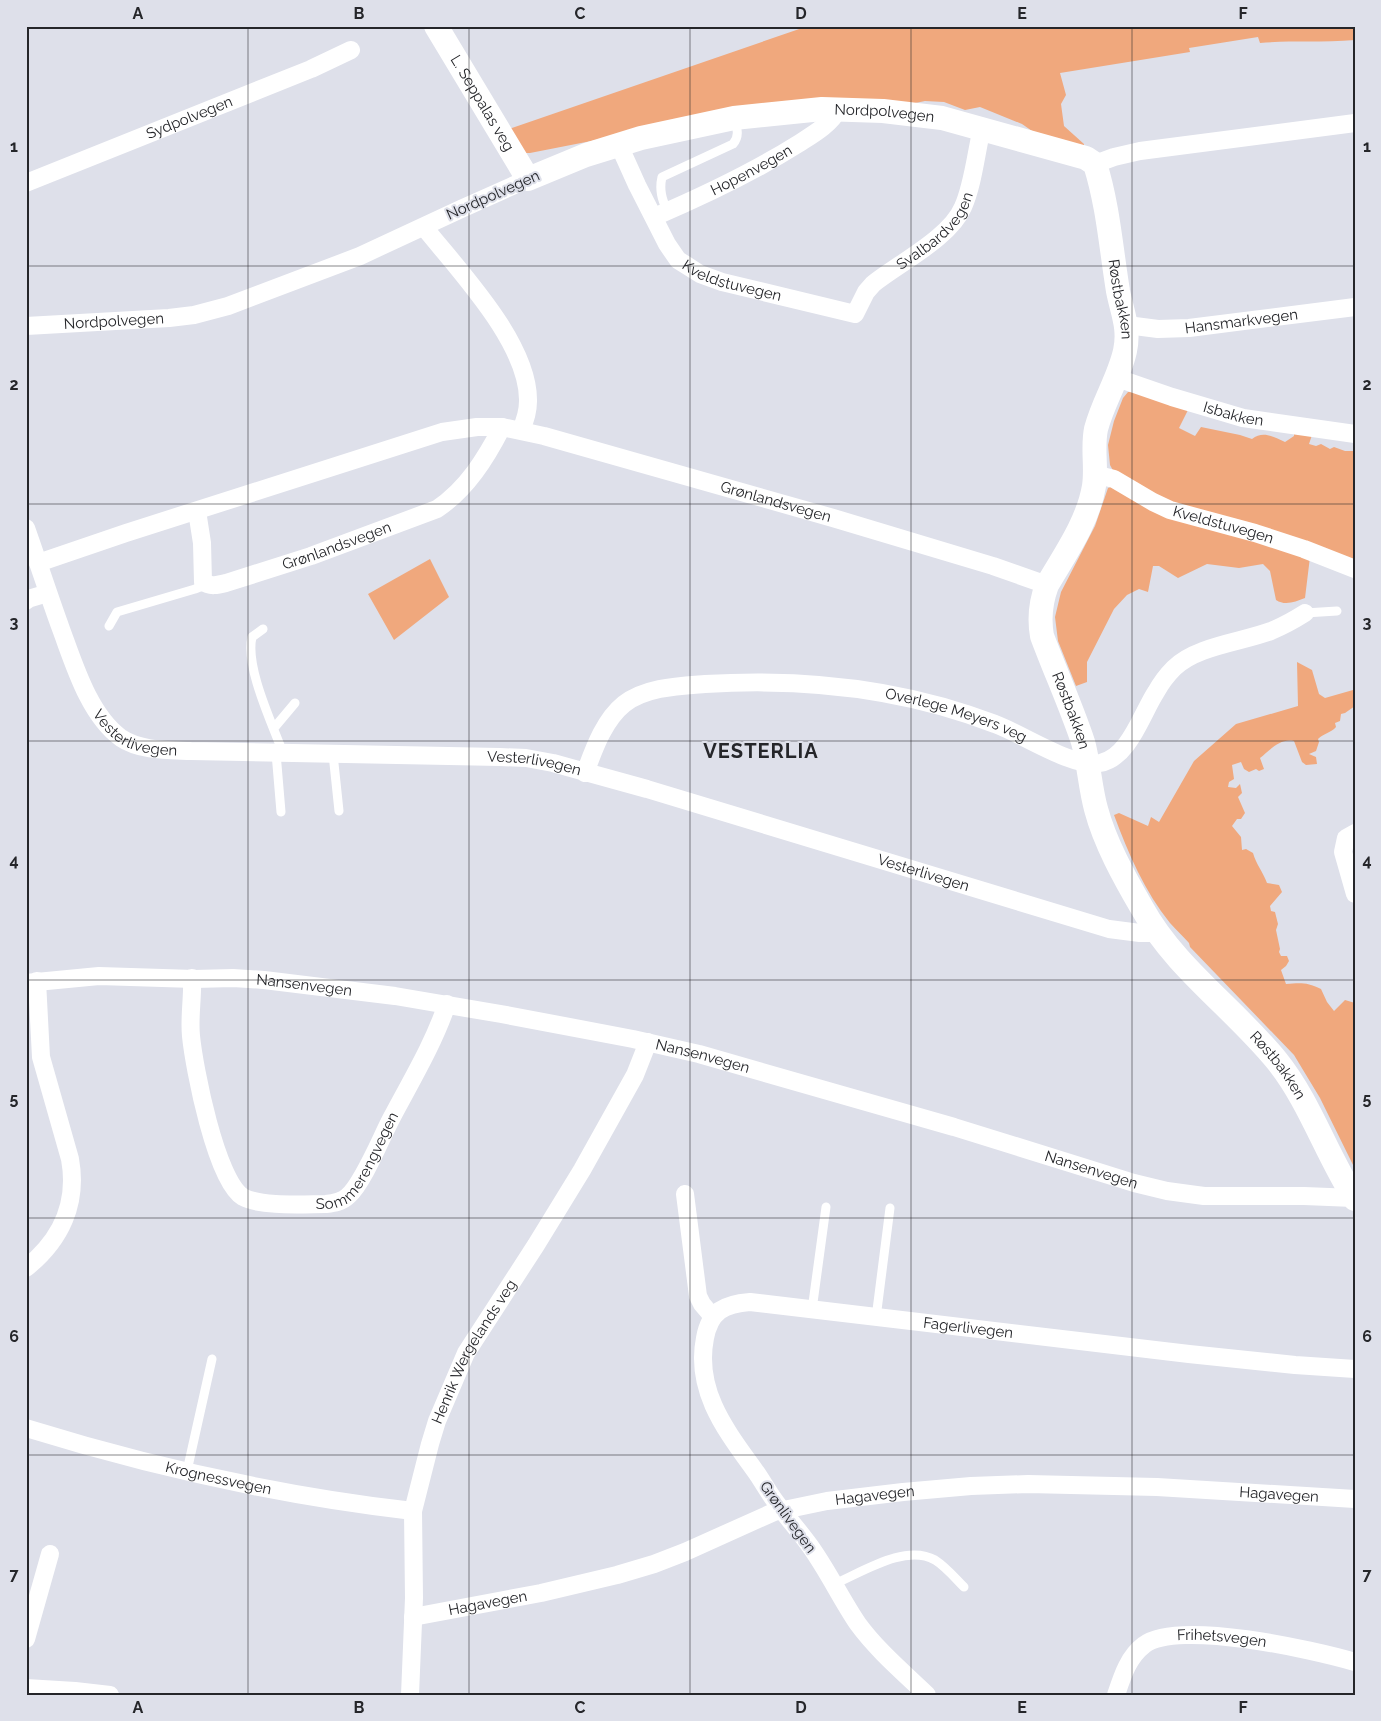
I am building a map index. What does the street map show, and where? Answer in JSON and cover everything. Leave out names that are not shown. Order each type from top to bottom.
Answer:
[{"type":"street","name":"L. Seppalas veg","points":[[436,26],[528,179]]},
{"type":"street","name":"Sydpolvegen","points":[[26,183],[311,69],[351,50]]},
{"type":"street","name":"Nordpolvegen","points":[[26,326],[169,318],[228,306],[360,256],[528,179],[586,156],[666,132],[734,118],[794,111],[838,110],[916,114],[982,128],[1086,158],[1095,164]]},
{"type":"street","name":"Hopenvegen","points":[[660,214],[739,179],[781,155],[820,129],[838,110]]},
{"type":"street","points":[[1095,164],[1140,151],[1355,122]]},
{"type":"street","name":"Svalbardvegen","points":[[855,314],[866,292],[873,284],[947,230],[958,217],[968,194],[982,128]]},
{"type":"street","name":"Kveldstuvegen","points":[[619,145],[637,185],[660,214],[672,252],[686,266],[700,274],[741,287],[855,314]]},
{"type":"street","name":"Røstbakken","points":[[1095,164],[1108,220],[1119,294],[1127,325],[1125,349],[1117,378],[1095,432],[1093,457],[1094,484],[1085,518],[1047,585],[1041,608],[1042,636],[1075,720],[1088,763],[1095,807],[1111,849],[1142,908],[1157,933],[1172,951],[1219,998],[1277,1061],[1302,1099],[1344,1182],[1355,1199]]},
{"type":"street","points":[[424,227],[456,264],[499,324],[513,348],[527,386],[528,409],[521,430]]},
{"type":"street","name":"Hansmarkvegen","points":[[1127,325],[1158,329],[1189,328],[1355,307]]},
{"type":"street","name":"Isbakken","points":[[1117,378],[1172,398],[1243,418],[1355,434]]},
{"type":"street","name":"Grønlandsvegen","points":[[38,563],[442,432],[477,427],[502,427],[521,430],[622,457],[833,518],[993,566],[1047,585]]},
{"type":"street","name":"Grønlandsvegen","points":[[203,582],[215,585],[249,576],[311,556],[437,509],[447,502],[478,468],[502,427]]},
{"type":"street","name":"Kveldstuvegen","points":[[1094,474],[1114,479],[1170,510],[1255,533],[1355,569]]},
{"type":"street","points":[[197,511],[202,543],[203,582]]},
{"type":"street","name":"Vesterlivegen","points":[[26,528],[84,689],[102,718],[122,738],[159,749],[526,758],[647,789],[1108,929],[1157,933]]},
{"type":"street","points":[[26,601],[28,598],[48,593]]},
{"type":"street","name":"Overlege Meyers veg","points":[[585,773],[600,736],[617,711],[634,698],[647,692],[668,688],[728,683],[773,682],[807,683],[878,692],[942,706],[996,724],[1063,756],[1088,763],[1101,763],[1118,753],[1133,733],[1156,691],[1168,674],[1182,661],[1203,651],[1270,631],[1287,624],[1305,613]]},
{"type":"street","points":[[1355,832],[1346,838],[1344,848],[1355,894]]},
{"type":"street","name":"Nansenvegen","points":[[26,1268],[46,1249],[59,1231],[72,1193],[70,1159],[41,1056],[32,982],[99,976],[264,980],[447,1004],[648,1042],[699,1054],[954,1127],[1134,1183],[1168,1191],[1204,1196],[1304,1196],[1355,1199]]},
{"type":"street","name":"Sommerengvegen","points":[[192,978],[191,1035],[195,1064],[218,1156],[226,1175],[237,1192],[242,1196],[260,1202],[326,1204],[337,1202],[349,1195],[366,1169],[422,1062],[447,1004]]},
{"type":"street","name":"Henrik Wergelands veg","points":[[410,1695],[414,1617],[413,1511],[437,1421],[466,1353],[536,1246],[582,1170],[635,1075],[648,1042]]},
{"type":"street","points":[[685,1194],[698,1296],[713,1317]]},
{"type":"street","name":"Fagerlivegen","points":[[713,1317],[723,1308],[750,1302],[1189,1354],[1355,1369]]},
{"type":"street","name":"Grønlivegen","points":[[713,1317],[707,1329],[703,1357],[705,1379],[719,1419],[730,1438],[815,1553],[866,1634],[927,1695]]},
{"type":"street","name":"Krognessvegen","points":[[26,1428],[90,1447],[187,1471],[297,1495],[413,1511]]},
{"type":"street","name":"Hagavegen","points":[[414,1617],[541,1593],[617,1576],[684,1552],[782,1510],[827,1501],[994,1484],[1148,1487],[1355,1499]]},
{"type":"street","points":[[26,1639],[50,1554]]},
{"type":"street","name":"Frihetsvegen","points":[[1116,1695],[1123,1675],[1133,1656],[1144,1644],[1171,1637],[1211,1636],[1252,1640],[1290,1646],[1355,1662]]},
{"type":"street","points":[[26,1688],[110,1695]]},
{"type":"lane","points":[[660,214],[662,199],[660,184],[662,177],[733,144],[737,139],[738,131],[734,118]]},
{"type":"lane","points":[[109,626],[118,612],[195,589],[200,587],[203,582]]},
{"type":"lane","points":[[1305,613],[1337,611]]},
{"type":"lane","points":[[264,629],[252,637],[250,647],[254,674],[274,728],[279,753],[281,812]]},
{"type":"lane","points":[[274,728],[295,703]]},
{"type":"lane","points":[[333,754],[340,811]]},
{"type":"lane","points":[[812,1310],[826,1207]]},
{"type":"lane","points":[[876,1318],[890,1208]]},
{"type":"lane","points":[[187,1471],[212,1359]]},
{"type":"lane","points":[[834,1584],[873,1565],[896,1558],[920,1556],[928,1557],[943,1566],[964,1587]]},
{"type":"shaded area","points":[[808,26],[1355,26],[1355,40],[1260,43],[1258,37],[1189,48],[1190,52],[1060,73],[1066,95],[1061,104],[1064,126],[1084,144],[1084,150],[1035,133],[1022,124],[980,107],[965,110],[944,102],[925,101],[896,107],[627,134],[530,153],[522,153],[509,129]]},
{"type":"shaded area","points":[[1137,391],[1189,408],[1179,428],[1195,436],[1201,427],[1252,439],[1260,435],[1268,435],[1285,442],[1294,436],[1294,431],[1312,435],[1309,444],[1316,446],[1321,444],[1330,449],[1334,447],[1345,451],[1355,451],[1355,567],[1172,507],[1116,476],[1110,465],[1108,445],[1114,421],[1123,398],[1128,392]]},
{"type":"shaded area","points":[[1113,486],[1310,557],[1305,598],[1286,603],[1276,600],[1270,571],[1263,564],[1239,568],[1207,564],[1178,578],[1159,566],[1153,566],[1148,592],[1139,589],[1127,595],[1114,609],[1087,662],[1087,682],[1076,686],[1058,641],[1055,617],[1061,592],[1095,526],[1108,488]]},
{"type":"shaded area","points":[[430,559],[449,597],[394,640],[368,594]]},
{"type":"shaded area","points":[[1297,662],[1312,670],[1319,694],[1325,698],[1353,690],[1355,706],[1341,714],[1340,721],[1335,723],[1336,727],[1332,731],[1318,739],[1316,751],[1309,754],[1316,757],[1317,764],[1306,765],[1302,762],[1294,741],[1284,741],[1260,758],[1264,769],[1259,771],[1256,769],[1249,772],[1244,769],[1241,762],[1232,765],[1234,779],[1229,782],[1228,787],[1236,788],[1240,784],[1242,793],[1238,797],[1245,813],[1232,826],[1241,837],[1242,850],[1246,849],[1253,853],[1267,883],[1279,885],[1282,892],[1270,906],[1271,911],[1275,912],[1278,924],[1276,930],[1279,952],[1281,956],[1287,956],[1289,961],[1281,970],[1286,984],[1312,985],[1321,989],[1334,1011],[1345,1000],[1355,1003],[1355,1169],[1320,1098],[1294,1055],[1190,947],[1189,943],[1161,911],[1138,872],[1114,815],[1119,813],[1148,826],[1151,817],[1159,822],[1194,761],[1236,724],[1298,706]]},
{"type":"district","name":"VESTERLIA","points":[[761,751]]}]
